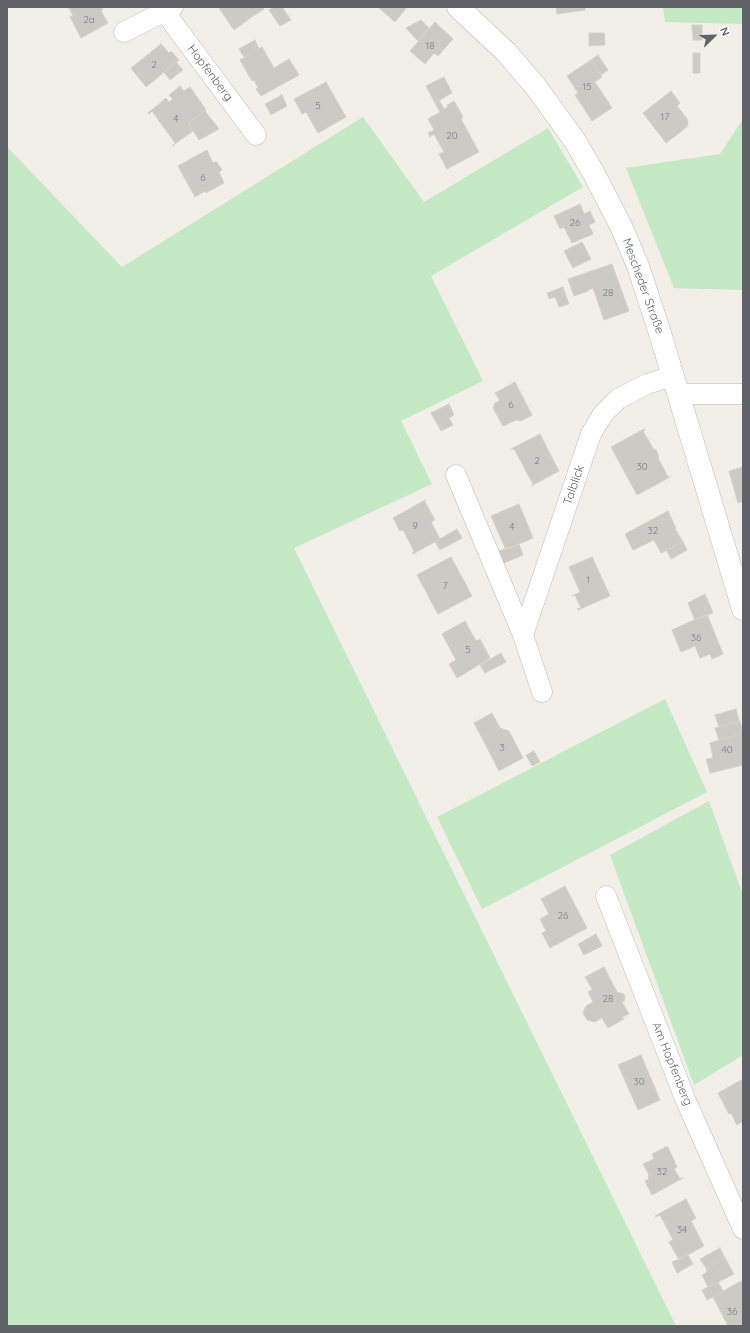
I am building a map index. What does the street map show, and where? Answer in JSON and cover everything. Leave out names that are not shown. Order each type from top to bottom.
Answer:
[{"type":"street","name":"Mescheder Straße","points":[[458,7],[506,52],[536,87],[574,141],[593,172],[621,226],[638,266],[659,330],[743,609]]},
{"type":"street","name":"Hopfenberg","points":[[124,32],[169,9],[256,135]]},
{"type":"street","name":"Talblick","points":[[523,635],[591,434],[603,414],[618,399],[647,384],[676,385],[743,394]]},
{"type":"street","points":[[456,475],[523,635],[542,692]]},
{"type":"street","name":"Am Hopfenberg","points":[[606,896],[686,1101],[743,1229]]},
{"type":"green space","points":[[663,7],[743,7],[743,24],[665,22]]},
{"type":"green space","points":[[363,117],[424,202],[548,128],[583,187],[431,276],[483,381],[401,421],[432,484],[294,548],[676,1326],[7,1326],[7,147],[122,267]]},
{"type":"green space","points":[[743,119],[743,290],[674,288],[626,168],[720,154]]},
{"type":"green space","points":[[665,699],[707,792],[482,909],[437,817]]},
{"type":"green space","points":[[709,801],[743,895],[743,1055],[694,1085],[610,855]]},
{"type":"building","points":[[68,7],[101,7],[103,10],[101,11],[108,23],[81,38],[70,17],[73,15]]},
{"type":"building","points":[[247,7],[253,16],[234,30],[219,8]]},
{"type":"building","points":[[247,7],[262,7],[264,9],[253,16]]},
{"type":"building","points":[[274,7],[282,7],[291,20],[280,26],[269,10]]},
{"type":"building","points":[[378,7],[407,7],[395,22]]},
{"type":"building","points":[[556,7],[585,7],[585,10],[557,14]]},
{"type":"building","points":[[421,20],[429,28],[418,41],[406,28]]},
{"type":"building","points":[[435,22],[453,39],[438,56],[434,53],[425,64],[410,51]]},
{"type":"building","points":[[692,25],[702,25],[702,40],[693,40]]},
{"type":"building","points":[[589,33],[604,33],[605,45],[589,46]]},
{"type":"building","points":[[255,40],[259,49],[244,57],[239,49]]},
{"type":"building","points":[[161,44],[169,53],[171,51],[179,60],[146,87],[131,68]]},
{"type":"building","points":[[262,47],[274,68],[289,59],[299,75],[261,96],[256,89],[258,88],[254,80],[252,81],[240,60]]},
{"type":"building","points":[[693,53],[700,53],[700,73],[693,73]]},
{"type":"building","points":[[598,55],[608,70],[601,75],[591,60]]},
{"type":"building","points":[[591,60],[602,77],[595,82],[612,108],[592,121],[575,95],[578,93],[567,76]]},
{"type":"building","points":[[176,62],[183,70],[170,80],[164,72]]},
{"type":"building","points":[[444,77],[452,93],[435,103],[426,86]]},
{"type":"building","points":[[326,82],[346,117],[318,133],[306,112],[302,114],[294,99]]},
{"type":"building","points":[[180,86],[184,91],[190,87],[206,110],[188,123],[193,131],[172,146],[175,143],[152,111],[149,114],[148,113],[166,98],[169,102],[173,99],[169,95]]},
{"type":"building","points":[[671,91],[680,103],[677,106],[688,120],[687,127],[666,143],[643,113]]},
{"type":"building","points":[[282,95],[287,106],[271,115],[265,104]]},
{"type":"building","points":[[439,100],[444,109],[448,107],[447,105],[454,101],[463,117],[461,119],[479,152],[447,169],[439,154],[444,152],[434,134],[430,137],[428,133],[434,130],[428,119],[440,112],[435,103]]},
{"type":"building","points":[[205,111],[219,129],[199,140],[188,123]]},
{"type":"building","points":[[207,150],[213,163],[217,162],[222,170],[219,172],[224,183],[195,197],[178,166]]},
{"type":"building","points":[[580,204],[584,214],[590,211],[595,222],[589,225],[593,234],[572,243],[564,227],[560,229],[554,216]]},
{"type":"building","points":[[582,242],[591,259],[573,268],[564,251]]},
{"type":"building","points":[[612,264],[629,311],[604,320],[593,288],[574,296],[568,279]]},
{"type":"building","points":[[563,287],[569,304],[559,307],[555,297],[549,299],[547,293]]},
{"type":"building","points":[[515,382],[532,415],[521,421],[516,420],[503,426],[493,408],[495,403],[500,400],[495,393]]},
{"type":"building","points":[[449,404],[454,415],[449,418],[453,425],[441,431],[431,413]]},
{"type":"building","points":[[644,429],[645,430],[643,431],[654,450],[656,449],[658,458],[668,477],[670,477],[637,495],[611,447]]},
{"type":"building","points":[[540,434],[559,471],[531,486],[533,484],[514,449],[511,449]]},
{"type":"building","points":[[743,467],[743,501],[738,503],[729,471]]},
{"type":"building","points":[[425,500],[435,520],[431,522],[440,539],[413,554],[414,551],[403,530],[400,531],[393,518]]},
{"type":"building","points":[[519,504],[533,538],[506,550],[491,516]]},
{"type":"building","points":[[668,511],[676,528],[675,529],[683,542],[661,553],[654,540],[633,550],[625,534]]},
{"type":"building","points":[[457,529],[462,538],[440,550],[435,542]]},
{"type":"building","points":[[683,542],[687,550],[671,559],[666,550]]},
{"type":"building","points":[[519,544],[523,555],[504,563],[499,551]]},
{"type":"building","points":[[451,557],[472,596],[438,614],[417,575]]},
{"type":"building","points":[[592,557],[610,596],[578,610],[577,609],[581,608],[575,595],[572,596],[580,592],[569,567]]},
{"type":"building","points":[[705,594],[713,613],[695,620],[688,603]]},
{"type":"building","points":[[707,614],[723,654],[712,659],[710,654],[700,658],[695,646],[681,652],[672,630]]},
{"type":"building","points":[[465,621],[476,641],[480,639],[490,658],[457,678],[449,664],[456,660],[442,634]]},
{"type":"building","points":[[501,653],[506,662],[485,673],[480,665]]},
{"type":"building","points":[[736,709],[739,721],[719,727],[715,715]]},
{"type":"building","points":[[492,713],[500,728],[482,738],[474,723]]},
{"type":"building","points":[[740,721],[743,733],[719,740],[715,728]]},
{"type":"building","points":[[500,728],[509,731],[523,758],[499,771],[482,738]]},
{"type":"building","points":[[743,733],[743,765],[710,773],[706,759],[713,758],[710,743]]},
{"type":"building","points":[[534,751],[540,762],[532,766],[526,755]]},
{"type":"building","points":[[565,886],[587,928],[550,948],[542,933],[546,931],[540,919],[549,914],[541,899]]},
{"type":"building","points":[[596,934],[602,946],[584,955],[578,944]]},
{"type":"building","points":[[604,967],[617,992],[624,994],[624,1001],[622,1002],[629,1014],[622,1017],[624,1019],[608,1028],[602,1018],[595,1022],[587,1020],[583,1013],[586,1006],[593,1002],[588,992],[592,989],[585,977]]},
{"type":"building","points":[[641,1055],[660,1100],[638,1110],[618,1065]]},
{"type":"building","points":[[743,1079],[743,1121],[737,1125],[731,1113],[729,1114],[718,1093]]},
{"type":"building","points":[[668,1147],[677,1167],[674,1169],[680,1179],[683,1178],[652,1195],[645,1181],[649,1179],[649,1175],[643,1164],[654,1159],[652,1154]]},
{"type":"building","points":[[686,1199],[696,1218],[691,1221],[704,1246],[679,1260],[669,1242],[673,1240],[660,1215],[655,1216]]},
{"type":"building","points":[[720,1248],[725,1258],[706,1268],[700,1259]]},
{"type":"building","points":[[688,1255],[693,1264],[677,1273],[672,1262]]},
{"type":"building","points":[[725,1258],[734,1274],[708,1287],[702,1275],[707,1272],[706,1268]]},
{"type":"building","points":[[741,1281],[743,1285],[743,1326],[728,1326],[713,1297]]},
{"type":"building","points":[[718,1282],[723,1291],[707,1300],[702,1290]]}]
